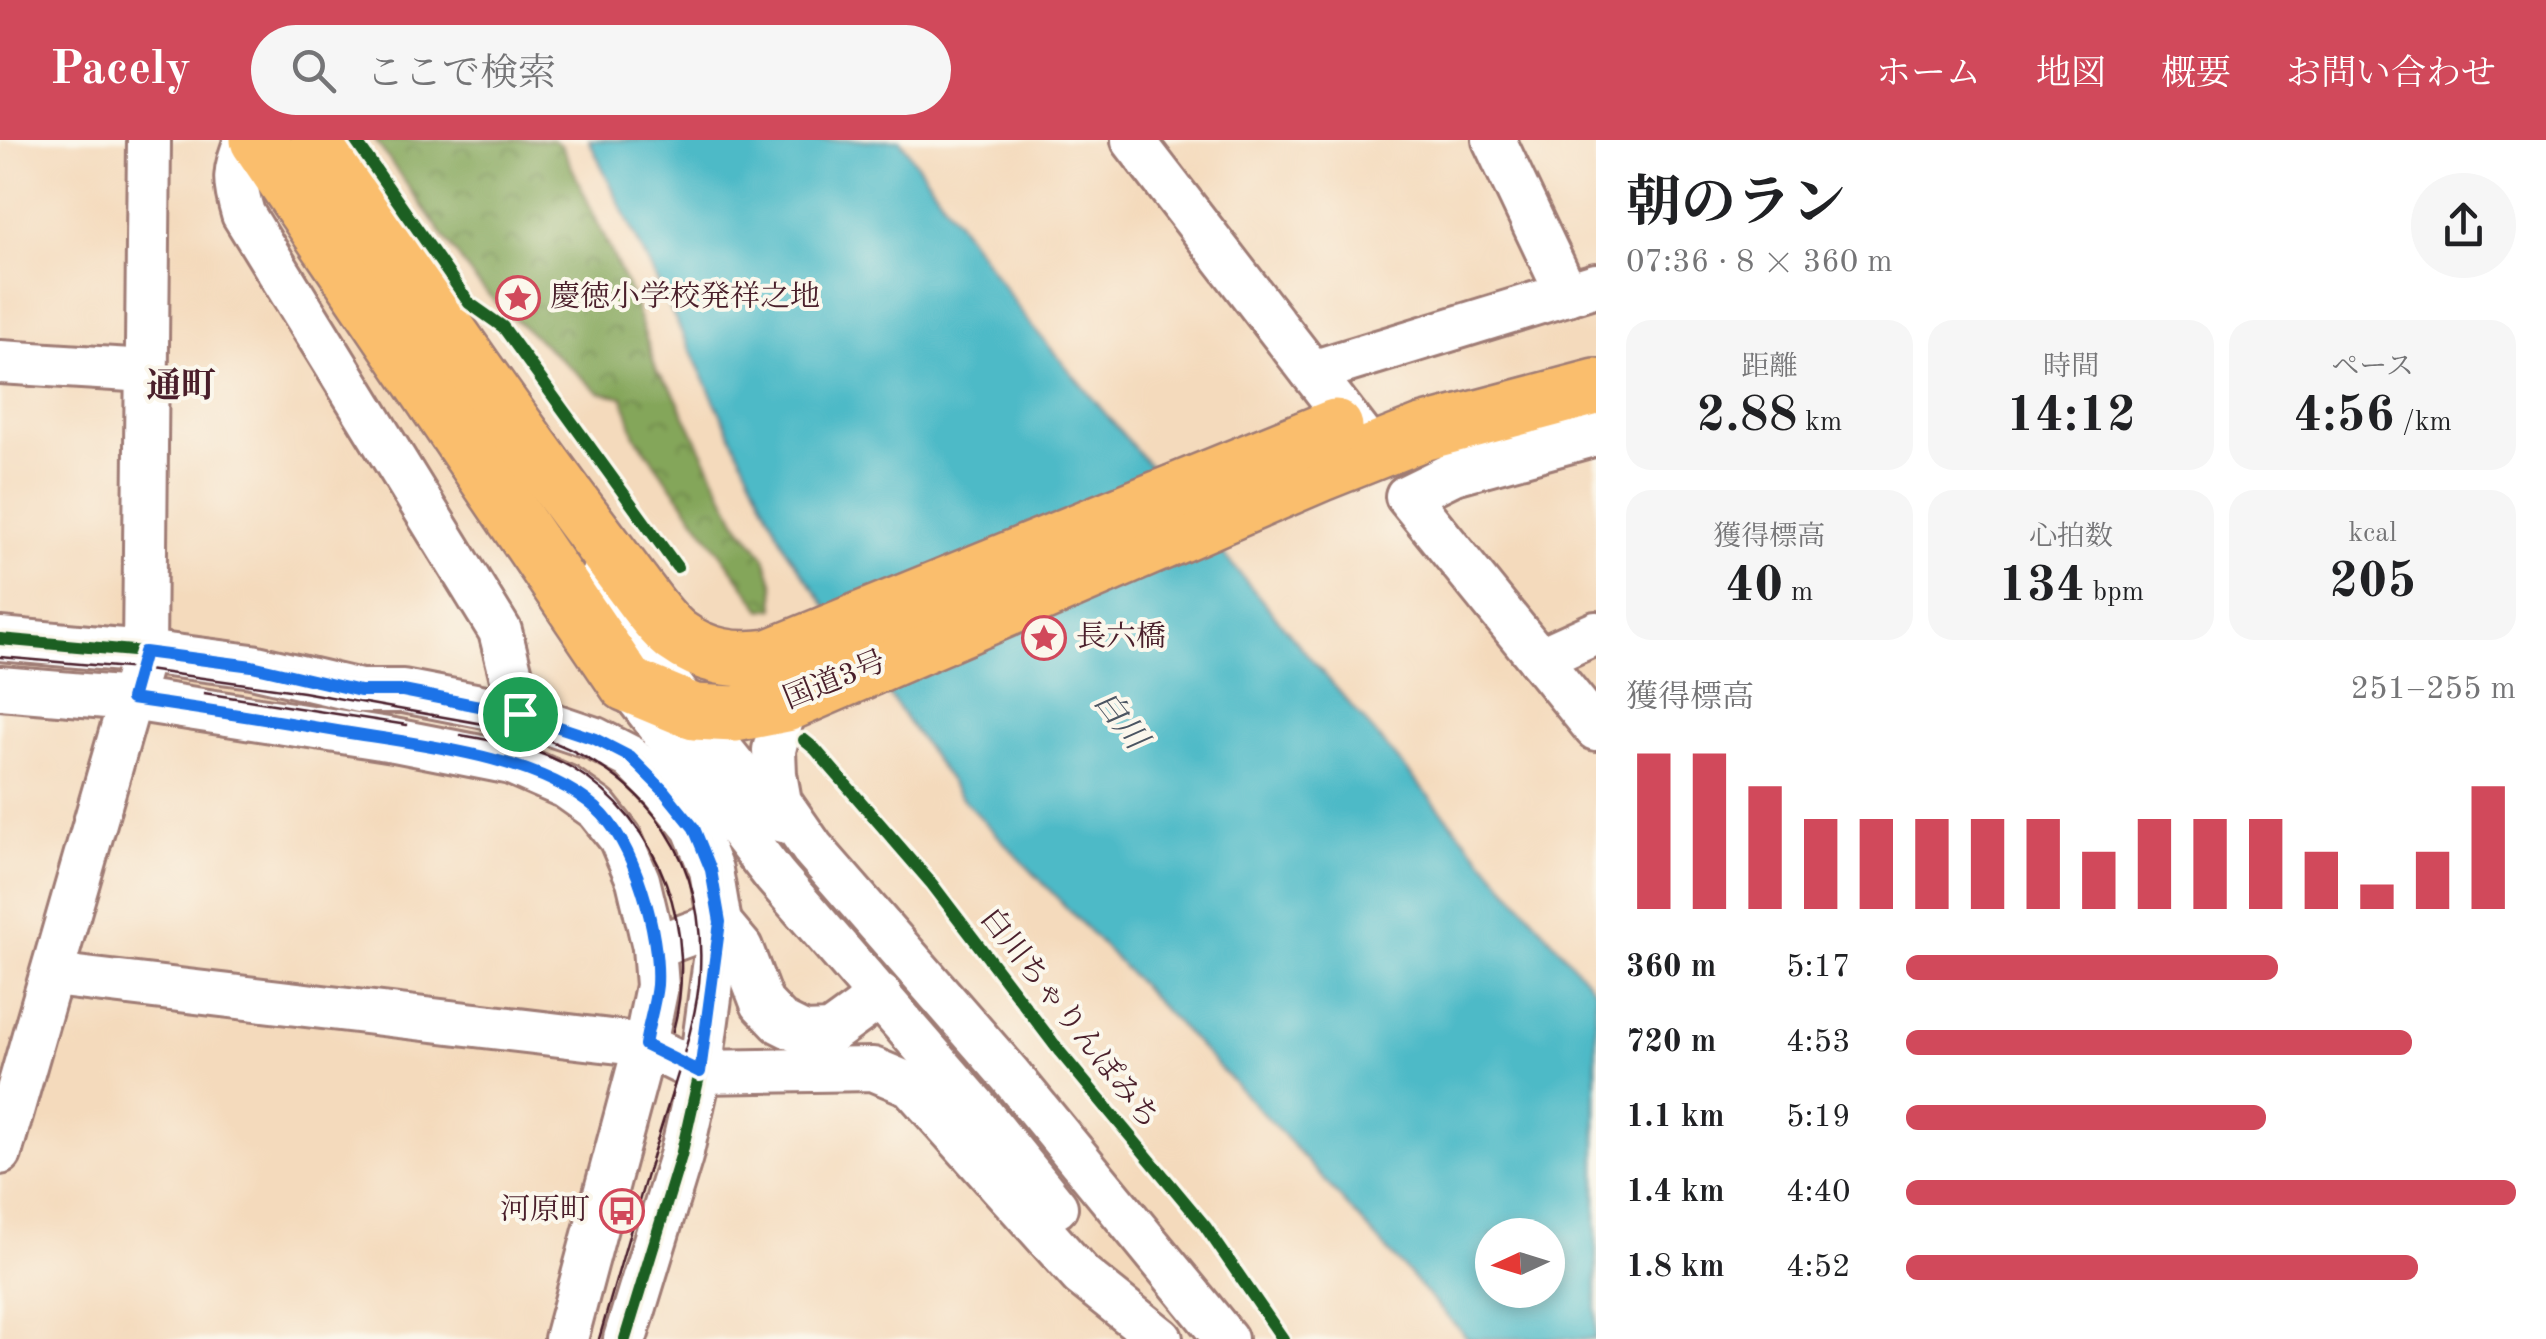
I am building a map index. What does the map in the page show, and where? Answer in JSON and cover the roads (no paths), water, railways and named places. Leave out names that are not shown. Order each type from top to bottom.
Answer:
[{"type":"highway","points":[[258,140],[626,684],[747,698]]},
{"type":"highway","name":"国道3号","points":[[318,140],[535,454],[650,608],[674,634],[719,658],[747,698],[1362,437],[1410,397],[1596,348]]},
{"type":"highway","name":"国道3号","points":[[1362,437],[1422,433],[1596,387]]},
{"type":"street","points":[[0,1152],[144,652],[149,140]]},
{"type":"street","points":[[246,140],[235,170],[242,214],[500,631],[520,714],[511,763]]},
{"type":"street","points":[[1312,372],[1581,290],[1494,140]]},
{"type":"street","points":[[1144,144],[1407,496],[1596,728]]},
{"type":"street","points":[[0,362],[147,371]]},
{"type":"street","points":[[1407,496],[1454,473],[1596,434]]},
{"type":"street","points":[[535,454],[614,603],[654,664],[747,698],[774,750],[780,802],[812,848],[1009,1074],[1226,1339]]},
{"type":"street","points":[[1539,659],[1596,633]]},
{"type":"street","points":[[0,639],[252,666],[360,691],[403,691],[520,714],[595,739],[630,757],[664,791],[694,828],[711,870],[720,922],[700,1072],[680,1156],[625,1339]]},
{"type":"street","points":[[626,684],[776,876],[973,1104],[1162,1339]]},
{"type":"street","points":[[0,688],[131,699],[376,737],[511,763],[566,787],[597,809],[620,838],[638,880],[654,947],[657,986],[645,1045],[566,1339]]},
{"type":"street","points":[[747,698],[736,785],[744,811],[776,876]]},
{"type":"street","points":[[747,698],[771,812],[812,848]]},
{"type":"street","points":[[654,947],[720,922]]},
{"type":"street","points":[[720,922],[741,948],[762,1002],[780,1022],[804,1034],[830,1033],[881,996]]},
{"type":"street","points":[[52,975],[645,1045],[700,1072],[873,1069],[911,1085],[1082,1275],[1162,1339]]},
{"type":"water","name":"白川","points":[[589,140],[900,140],[1027,320],[1596,991],[1596,1339],[1468,1339],[1275,1126],[961,797],[786,549]]},
{"type":"tram line","points":[[0,657],[139,669],[303,692],[517,730],[559,744],[596,764],[628,787],[655,816],[676,848],[690,885],[699,925],[698,990],[683,1056],[599,1339]]},
{"type":"tram line","points":[[204,693],[407,725]]},
{"type":"tram line","points":[[461,735],[518,747],[559,761],[603,791],[629,818],[666,883],[676,919],[681,956],[680,994],[673,1031]]},
{"type":"place","name":"慶徳小学校発祥之地","points":[[518,298]]},
{"type":"place","name":"長六橋","points":[[1044,638]]},
{"type":"place","name":"河原町","points":[[622,1211]]},
{"type":"district","name":"通町","points":[[181,387]]}]
